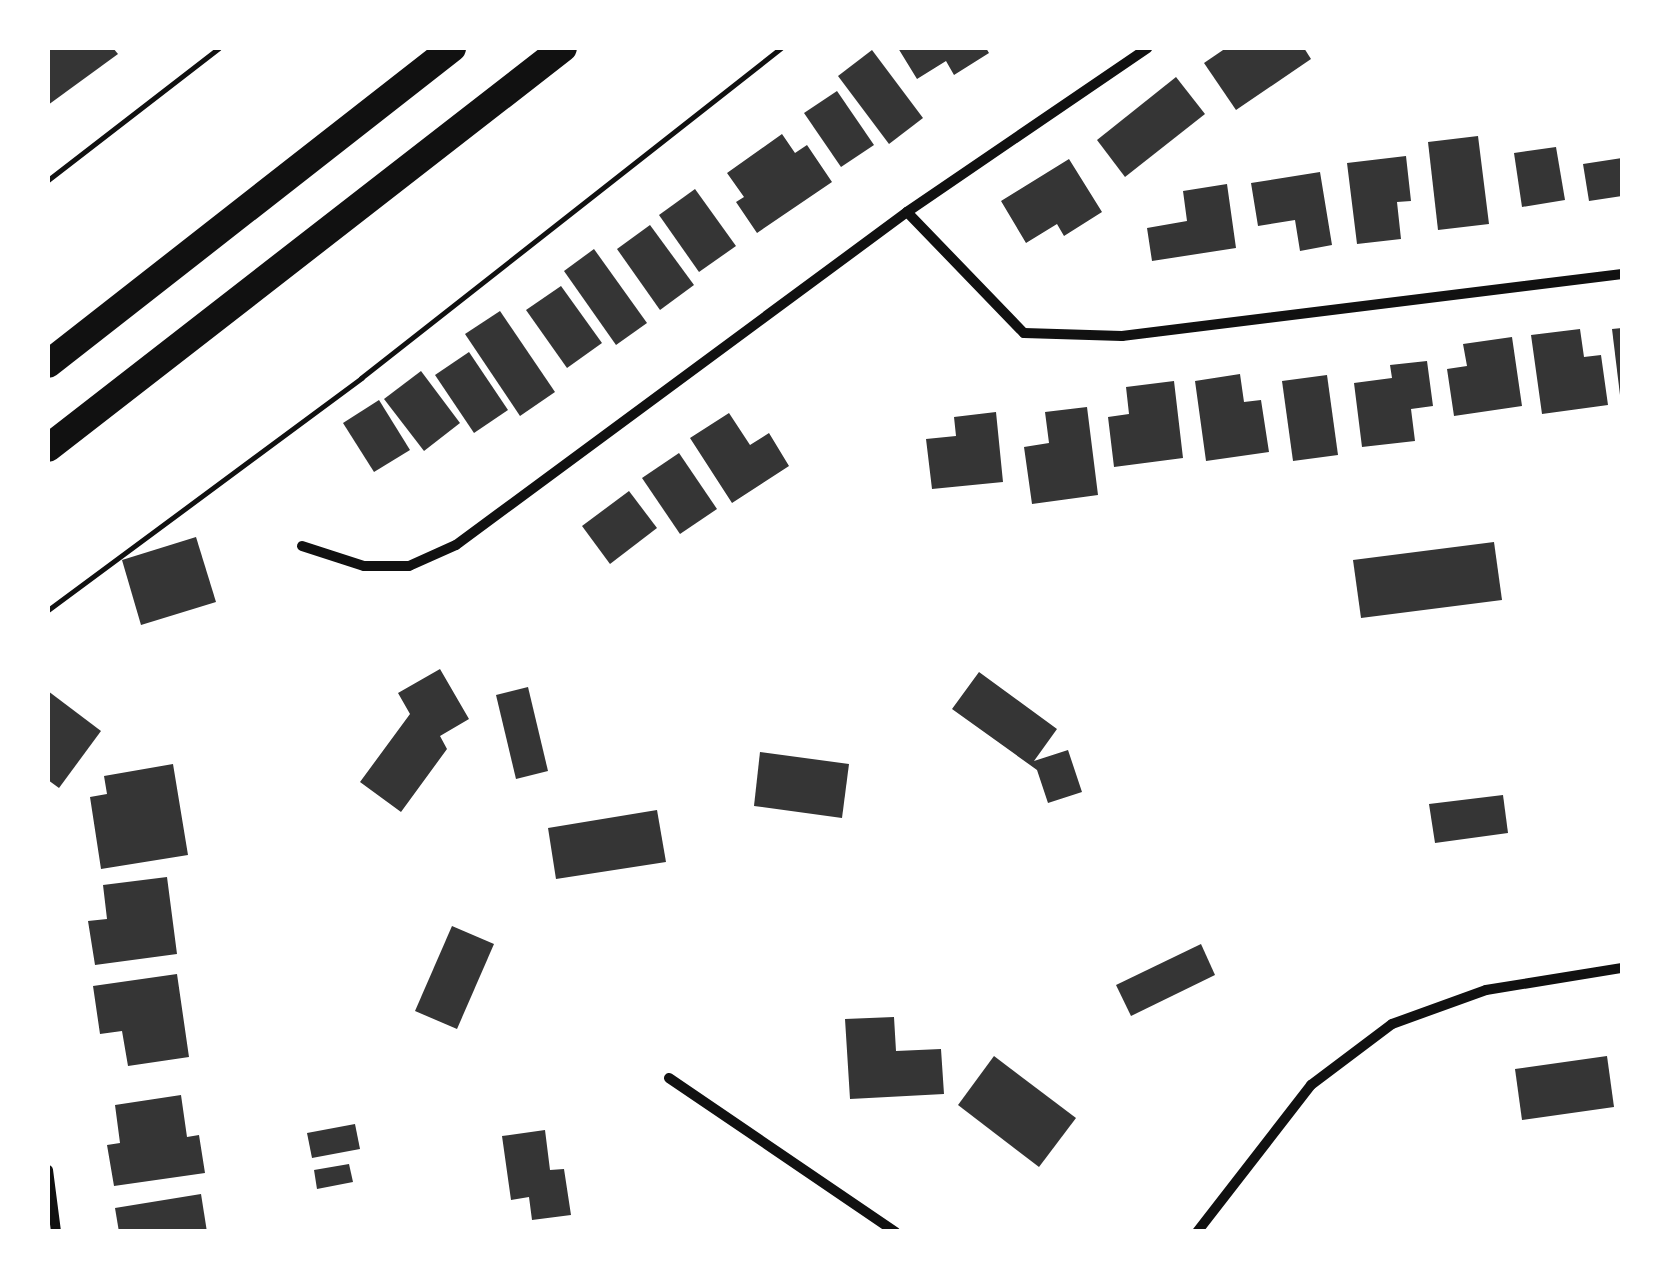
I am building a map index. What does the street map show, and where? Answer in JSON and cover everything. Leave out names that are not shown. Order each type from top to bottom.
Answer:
[{"type":"highway","points":[[48,364],[452,48]]},
{"type":"highway","points":[[48,448],[563,48]]},
{"type":"street","points":[[302,546],[364,566],[409,566],[456,545],[906,212],[1146,48]]},
{"type":"street","points":[[906,212],[1024,333],[1122,336],[1622,274]]},
{"type":"street","points":[[1197,1232],[1300,1097],[1336,1062],[1378,1032],[1422,1010],[1486,990],[1622,968]]},
{"type":"street","points":[[668,1078],[896,1232]]},
{"type":"street","points":[[48,1170],[56,1232]]},
{"type":"path","points":[[48,180],[219,48]]},
{"type":"path","points":[[48,610],[330,402],[782,48]]},
{"type":"building","points":[[48,48],[113,48],[118,54],[48,105]]},
{"type":"building","points":[[898,48],[986,48],[989,53],[954,75],[946,61],[917,79]]},
{"type":"building","points":[[1226,48],[1304,48],[1311,59],[1236,110],[1204,63]]},
{"type":"building","points":[[872,50],[923,118],[889,144],[838,76]]},
{"type":"building","points":[[1176,77],[1205,114],[1125,177],[1097,140]]},
{"type":"building","points":[[837,91],[874,145],[841,167],[804,113]]},
{"type":"building","points":[[782,134],[795,153],[807,145],[832,182],[757,233],[736,202],[744,197],[727,173]]},
{"type":"building","points":[[1478,136],[1489,224],[1438,230],[1428,142]]},
{"type":"building","points":[[1556,147],[1565,200],[1522,207],[1514,153]]},
{"type":"building","points":[[1406,156],[1411,201],[1397,202],[1401,239],[1357,244],[1347,163]]},
{"type":"building","points":[[1622,158],[1622,196],[1589,201],[1583,164]]},
{"type":"building","points":[[1069,159],[1102,212],[1064,236],[1057,224],[1026,243],[1001,201]]},
{"type":"building","points":[[1320,172],[1332,245],[1300,251],[1295,220],[1258,226],[1251,183]]},
{"type":"building","points":[[1227,184],[1236,248],[1152,261],[1147,228],[1187,221],[1183,191]]},
{"type":"building","points":[[695,189],[736,246],[699,272],[659,215]]},
{"type":"building","points":[[650,225],[694,285],[660,310],[617,249]]},
{"type":"building","points":[[594,249],[647,323],[616,345],[564,271]]},
{"type":"building","points":[[561,286],[602,343],[567,368],[526,310]]},
{"type":"building","points":[[500,311],[555,392],[520,416],[465,334]]},
{"type":"building","points":[[1622,328],[1622,394],[1620,395],[1612,329]]},
{"type":"building","points":[[1580,329],[1584,357],[1601,355],[1608,405],[1542,414],[1531,335]]},
{"type":"building","points":[[1512,337],[1522,406],[1454,416],[1447,369],[1467,366],[1463,344]]},
{"type":"building","points":[[469,352],[508,410],[474,433],[435,375]]},
{"type":"building","points":[[1427,361],[1433,406],[1411,409],[1415,441],[1362,447],[1354,383],[1392,378],[1390,365]]},
{"type":"building","points":[[421,371],[460,423],[424,451],[384,399]]},
{"type":"building","points":[[1240,374],[1244,402],[1261,400],[1269,452],[1206,461],[1195,381]]},
{"type":"building","points":[[1327,375],[1338,455],[1293,461],[1282,381]]},
{"type":"building","points":[[1174,381],[1183,458],[1114,467],[1108,417],[1129,414],[1126,387]]},
{"type":"building","points":[[379,400],[410,450],[374,472],[343,423]]},
{"type":"building","points":[[1087,407],[1098,495],[1032,504],[1024,447],[1049,443],[1045,412]]},
{"type":"building","points":[[996,412],[1003,482],[932,489],[926,439],[956,436],[954,417]]},
{"type":"building","points":[[729,413],[750,445],[769,433],[789,466],[732,503],[690,438]]},
{"type":"building","points":[[679,453],[717,509],[680,534],[642,478]]},
{"type":"building","points":[[629,491],[657,528],[610,564],[582,526]]},
{"type":"building","points":[[196,537],[216,602],[141,625],[122,560]]},
{"type":"building","points":[[1494,542],[1502,600],[1361,618],[1353,560]]},
{"type":"building","points":[[440,669],[469,719],[440,736],[447,749],[401,812],[360,782],[410,714],[398,693]]},
{"type":"building","points":[[979,672],[1057,729],[1034,761],[1068,750],[1082,792],[1048,803],[1037,770],[952,709]]},
{"type":"building","points":[[528,687],[548,771],[516,779],[496,695]]},
{"type":"building","points":[[48,691],[101,731],[59,788],[48,780]]},
{"type":"building","points":[[760,752],[849,764],[842,818],[754,806]]},
{"type":"building","points":[[173,764],[188,855],[101,869],[90,797],[107,794],[104,776]]},
{"type":"building","points":[[1503,795],[1508,833],[1435,843],[1429,804]]},
{"type":"building","points":[[657,810],[666,862],[556,879],[548,828]]},
{"type":"building","points":[[167,877],[177,954],[95,965],[88,921],[107,919],[103,885]]},
{"type":"building","points":[[452,926],[494,944],[457,1029],[415,1011]]},
{"type":"building","points":[[1201,944],[1215,975],[1131,1016],[1116,985]]},
{"type":"building","points":[[177,974],[189,1057],[128,1066],[122,1031],[100,1034],[93,986]]},
{"type":"building","points":[[894,1017],[896,1051],[941,1049],[944,1094],[850,1099],[845,1019]]},
{"type":"building","points":[[994,1056],[1076,1118],[1039,1167],[958,1105]]},
{"type":"building","points":[[1607,1056],[1614,1107],[1522,1120],[1515,1069]]},
{"type":"building","points":[[181,1095],[187,1137],[199,1135],[205,1173],[114,1186],[107,1145],[120,1143],[115,1105]]},
{"type":"building","points":[[355,1124],[360,1149],[312,1158],[307,1133]]},
{"type":"building","points":[[545,1130],[550,1170],[564,1169],[571,1215],[532,1220],[529,1197],[511,1200],[502,1136]]},
{"type":"building","points":[[349,1164],[353,1182],[317,1189],[314,1170]]},
{"type":"building","points":[[201,1194],[207,1232],[119,1232],[115,1208]]}]
